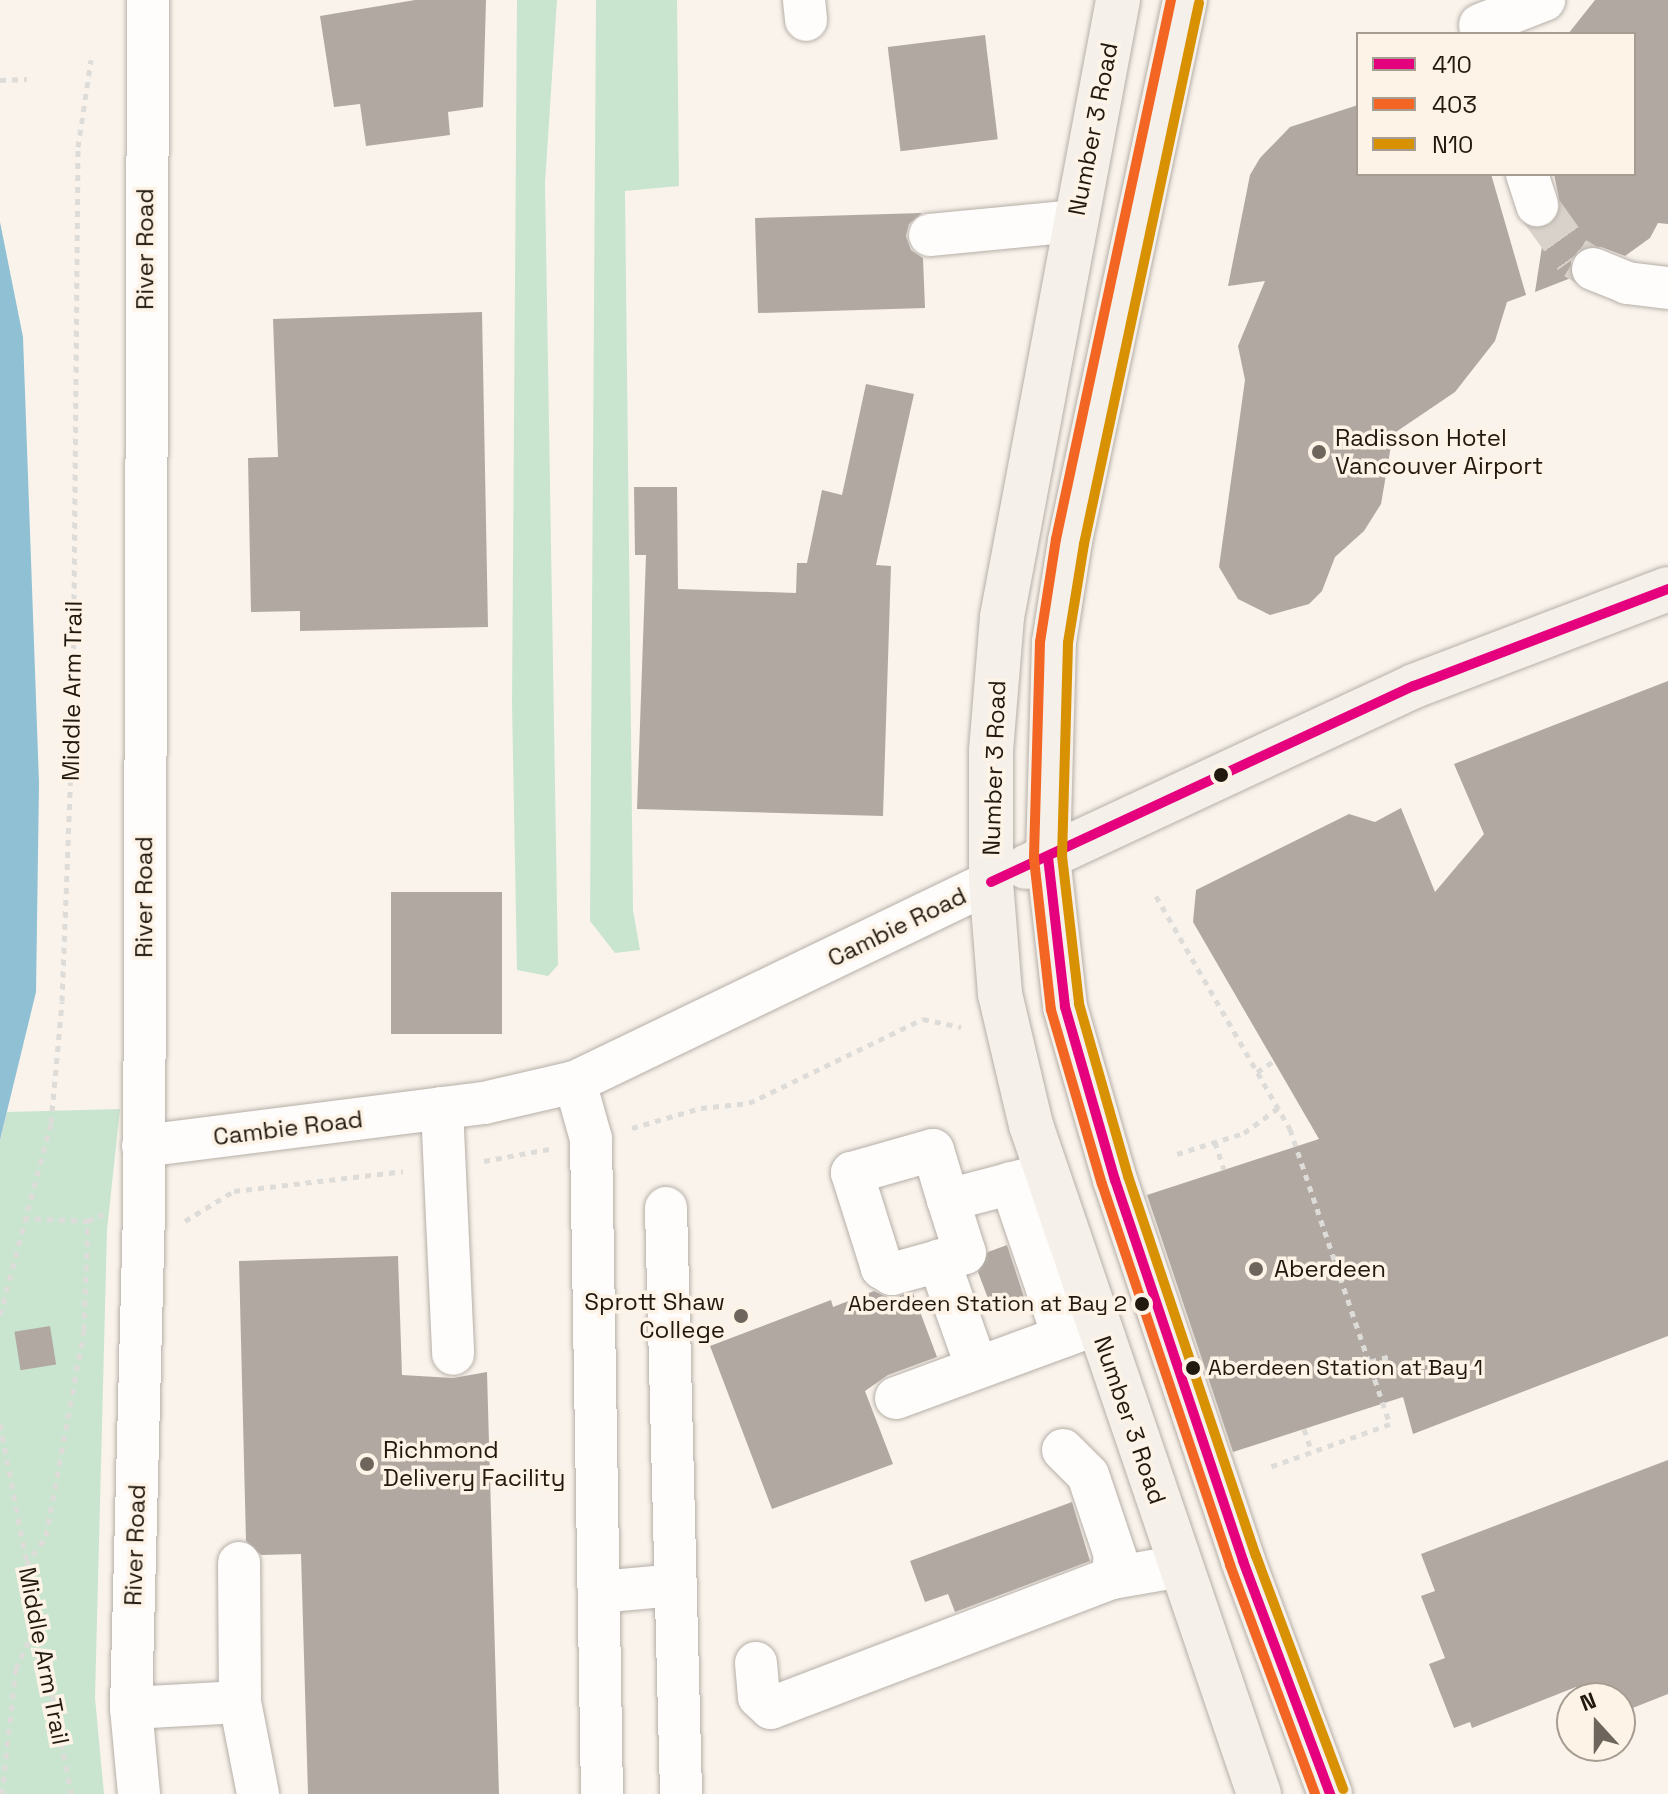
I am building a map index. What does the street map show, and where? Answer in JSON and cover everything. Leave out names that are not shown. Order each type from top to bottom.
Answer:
[{"type":"main road","name":"Number 3 Road","points":[[1118,0],[1002,617],[991,751],[991,882],[1000,994],[1029,1178],[1080,1330],[1181,1566],[1259,1794]]},
{"type":"main road","points":[[1185,0],[1068,555],[1054,642],[1048,857],[1065,1007],[1115,1180],[1243,1561],[1330,1794]]},
{"type":"main road","name":"Cambie Road","points":[[991,882],[1414,686],[1668,589]]},
{"type":"street","name":"River Road","points":[[139,1794],[131,1708],[143,1146],[148,0]]},
{"type":"street","points":[[1478,20],[1544,0]]},
{"type":"street","points":[[930,235],[1076,221]]},
{"type":"street","points":[[1593,269],[1627,283],[1668,288]]},
{"type":"street","name":"Cambie Road","points":[[143,1146],[442,1108],[575,1082],[991,882]]},
{"type":"street","points":[[575,1082],[591,1139],[602,1794]]},
{"type":"street","points":[[442,1108],[453,1354]]},
{"type":"street","points":[[933,1150],[965,1253],[939,1261],[892,1274],[882,1268],[852,1173],[933,1150]]},
{"type":"street","points":[[948,1200],[1029,1178]]},
{"type":"street","points":[[666,1208],[681,1794]]},
{"type":"street","points":[[939,1261],[977,1368]]},
{"type":"street","points":[[896,1398],[1080,1330]]},
{"type":"street","points":[[1063,1450],[1088,1475],[1115,1555],[1112,1578]]},
{"type":"street","points":[[239,1563],[240,1702],[258,1794]]},
{"type":"street","points":[[756,1663],[759,1697],[771,1708],[1112,1578],[1181,1566]]},
{"type":"street","points":[[599,1592],[676,1585]]},
{"type":"street","points":[[131,1708],[240,1702]]},
{"type":"path","name":"Middle Arm Trail","points":[[0,1315],[23,1218],[51,1123],[62,1001],[73,720],[78,147],[91,60]]},
{"type":"path","points":[[0,80],[27,79]]},
{"type":"path","points":[[1156,896],[1290,1129],[1390,1424],[1267,1468]]},
{"type":"path","points":[[652,1122],[701,1108],[749,1103],[923,1019],[961,1027]]},
{"type":"path","points":[[1257,1072],[1274,1061]]},
{"type":"path","points":[[1177,1154],[1244,1133],[1278,1108]]},
{"type":"path","points":[[1215,1142],[1224,1170]]},
{"type":"path","points":[[175,1221],[191,1221],[213,1199],[234,1191],[524,1156]]},
{"type":"path","points":[[23,1218],[88,1221],[108,1212]]},
{"type":"path","points":[[26,1565],[46,1536],[84,1330],[88,1221]]},
{"type":"path","points":[[1335,1295],[1345,1291]]},
{"type":"path","points":[[1352,1348],[1363,1345]]},
{"type":"path","points":[[1359,1365],[1393,1355]]},
{"type":"path","name":"Middle Arm Trail","points":[[0,1424],[71,1794]]},
{"type":"path","points":[[1304,1429],[1312,1452]]},
{"type":"path","points":[[2,1794],[16,1669],[38,1622]]},
{"type":"green space","points":[[517,0],[557,0],[545,183],[558,965],[548,976],[517,970],[512,704]]},
{"type":"green space","points":[[596,0],[677,0],[679,186],[625,191],[633,910],[640,950],[615,953],[590,921]]},
{"type":"green space","points":[[120,1109],[107,1230],[95,1698],[104,1794],[0,1794],[0,1140],[7,1112]]},
{"type":"water","points":[[0,222],[23,337],[39,783],[36,992],[0,1140]]},
{"type":"building","points":[[415,0],[486,0],[483,107],[448,112],[450,135],[366,146],[360,104],[334,107],[320,16]]},
{"type":"building","points":[[1595,0],[1668,0],[1668,224],[1658,223],[1650,238],[1625,256],[1601,247],[1579,250],[1571,261],[1571,278],[1535,292],[1545,227],[1561,209],[1554,176],[1636,176],[1636,32],[1570,32]]},
{"type":"building","points":[[985,35],[998,139],[901,151],[888,47]]},
{"type":"building","points":[[1356,106],[1356,176],[1492,176],[1526,295],[1507,302],[1495,341],[1455,392],[1393,434],[1381,504],[1364,531],[1335,557],[1322,591],[1309,604],[1270,615],[1238,599],[1219,567],[1245,380],[1238,346],[1265,281],[1228,286],[1250,175],[1260,158],[1290,127]]},
{"type":"building","points":[[922,213],[909,224],[906,236],[911,250],[923,258],[925,308],[758,313],[755,218]]},
{"type":"building","points":[[482,312],[488,627],[300,631],[300,611],[251,612],[248,458],[278,457],[273,319]]},
{"type":"building","points":[[866,384],[914,394],[876,565],[891,566],[883,816],[637,809],[646,555],[635,555],[634,487],[677,487],[678,589],[796,593],[797,563],[807,563],[822,490],[842,495]]},
{"type":"building","points":[[1668,681],[1668,1336],[1413,1434],[1403,1397],[1233,1452],[1147,1195],[1319,1139],[1193,922],[1196,890],[1349,814],[1375,822],[1401,808],[1435,892],[1484,834],[1454,764]]},
{"type":"building","points":[[391,892],[502,892],[502,1034],[391,1034]]},
{"type":"building","points":[[1007,1245],[1024,1297],[992,1309],[978,1272],[988,1252]]},
{"type":"building","name":"Richmond Delivery Facility","points":[[398,1256],[402,1375],[453,1378],[487,1372],[499,1794],[308,1794],[301,1554],[261,1555],[246,1541],[239,1261]]},
{"type":"building","points":[[874,1291],[889,1298],[913,1293],[937,1357],[888,1375],[865,1391],[893,1464],[772,1509],[710,1346],[831,1300],[833,1307]]},
{"type":"building","points":[[50,1326],[56,1365],[21,1370],[14,1332]]},
{"type":"building","points":[[1668,1460],[1668,1694],[1636,1707],[1636,1682],[1556,1682],[1556,1695],[1472,1728],[1470,1722],[1454,1728],[1429,1664],[1445,1658],[1421,1596],[1435,1591],[1421,1554]]},
{"type":"building","points":[[1072,1502],[1090,1561],[955,1612],[948,1594],[925,1602],[910,1561]]},
{"type":"tunnel","points":[[1537,205],[1575,258],[1593,269]]},
{"type":"transit line","name":"403","points":[[1171,0],[1056,539],[1040,642],[1034,859],[1051,1010],[1102,1184],[1230,1565],[1315,1794]]},
{"type":"transit line","name":"N10","points":[[1199,3],[1084,544],[1068,643],[1062,856],[1079,1004],[1128,1176],[1256,1556],[1343,1789]]},
{"type":"transit line","name":"410","points":[[991,882],[1414,686],[1668,589]]},
{"type":"transit line","name":"410","points":[[1048,857],[1065,1007],[1115,1180],[1243,1561],[1330,1794]]},
{"type":"place","name":"Radisson Hotel Vancouver Airport","points":[[1319,452]]},
{"type":"place","name":"Aberdeen","points":[[1256,1269]]},
{"type":"place","name":"Aberdeen Station at Bay 2","points":[[1142,1304]]},
{"type":"place","name":"Sprott Shaw College","points":[[741,1316]]},
{"type":"place","name":"Aberdeen Station at Bay 1","points":[[1193,1368]]},
{"type":"place","name":"Richmond Delivery Facility","points":[[367,1464]]}]
